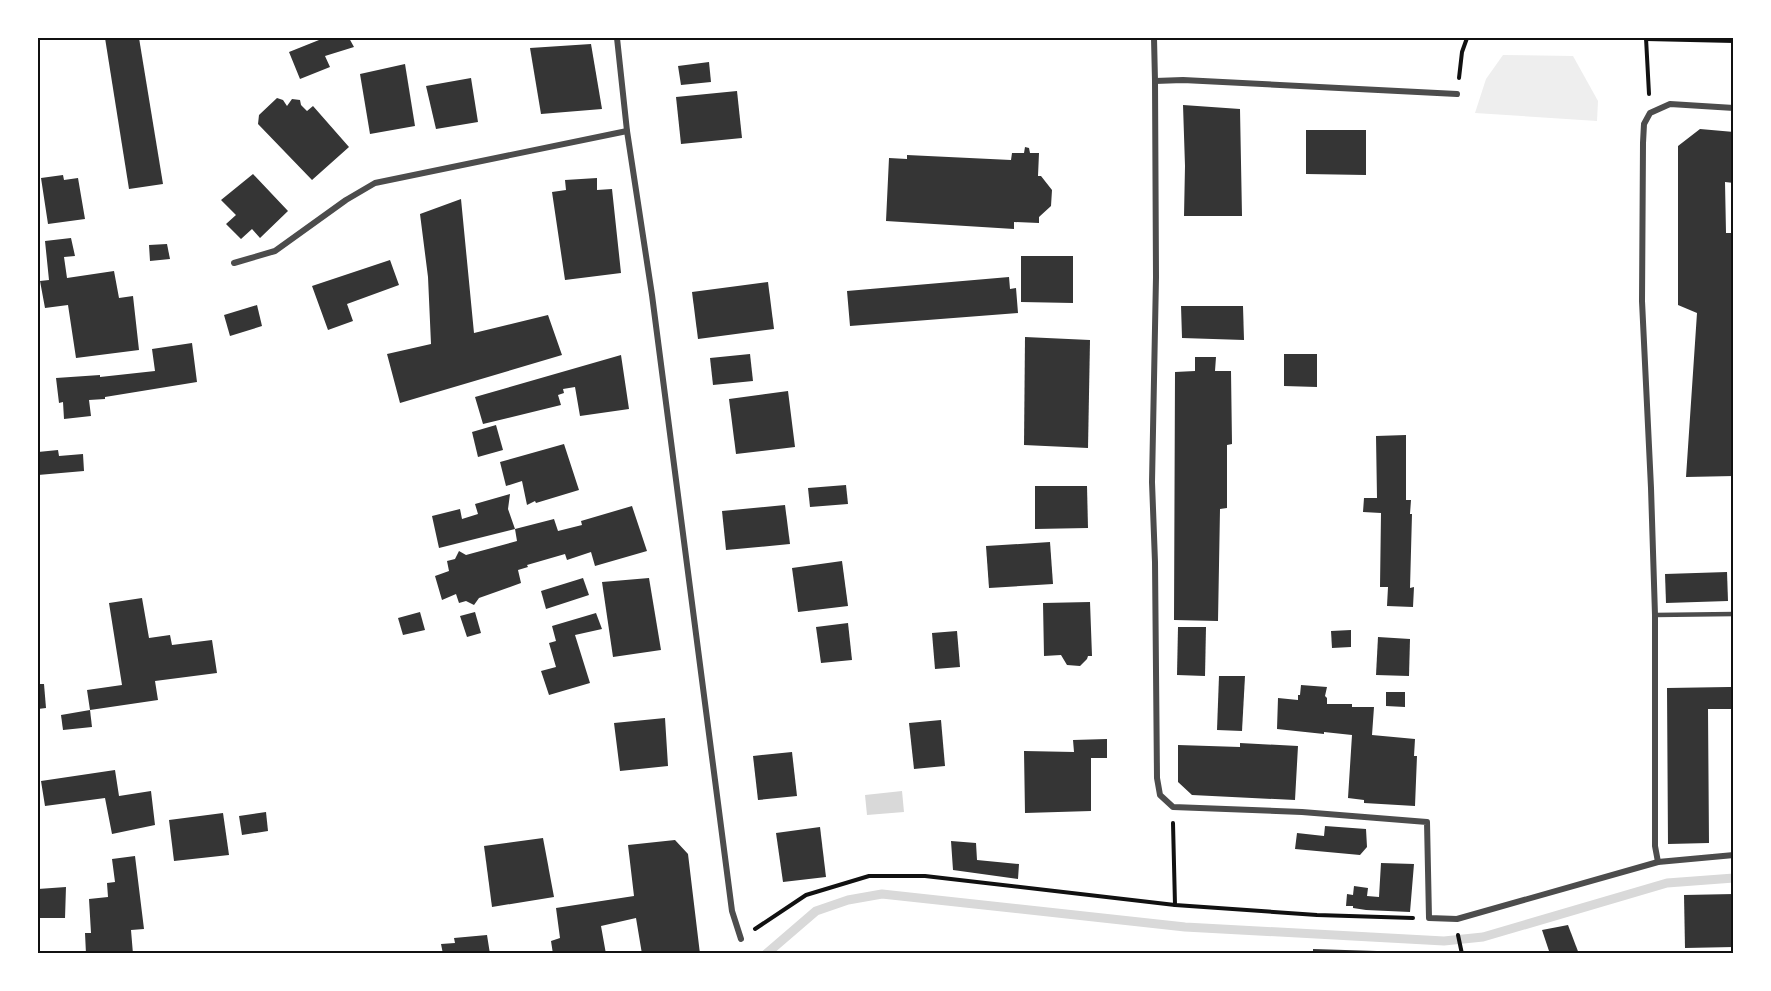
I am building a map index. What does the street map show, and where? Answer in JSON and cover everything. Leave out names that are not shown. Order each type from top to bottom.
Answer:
[{"type":"street","points":[[616,38],[627,130],[652,295],[732,911],[741,939]]},
{"type":"street","points":[[1154,38],[1156,277],[1152,482],[1157,778],[1160,795],[1173,807],[1302,812],[1427,822],[1429,918],[1457,919],[1658,862],[1734,855]]},
{"type":"street","points":[[1155,81],[1183,80],[1457,94]]},
{"type":"street","points":[[1658,862],[1655,846],[1654,615],[1642,301],[1644,124],[1650,113],[1670,104],[1734,108]]},
{"type":"street","points":[[234,263],[275,251],[346,200],[375,183],[627,130]]},
{"type":"lane","points":[[1654,615],[1734,614]]},
{"type":"path","points":[[1457,94],[1462,52],[1467,38]]},
{"type":"path","points":[[1650,113],[1646,38],[1734,41]]},
{"type":"path","points":[[1173,807],[1175,905]]},
{"type":"path","points":[[741,939],[806,895],[869,876],[925,876],[1175,905],[1317,915],[1429,918]]},
{"type":"path","points":[[1456,929],[1462,954]]},
{"type":"shaded area","points":[[1503,55],[1573,56],[1598,101],[1597,121],[1475,113],[1486,79]]},
{"type":"shaded area","points":[[902,791],[904,812],[867,815],[865,795]]},
{"type":"building","points":[[105,38],[139,38],[163,184],[129,189]]},
{"type":"building","points":[[318,38],[349,38],[354,47],[325,56],[330,67],[300,79],[289,52],[319,40]]},
{"type":"building","points":[[591,44],[602,109],[541,114],[530,48]]},
{"type":"building","points":[[709,62],[711,82],[681,85],[678,66]]},
{"type":"building","points":[[405,64],[415,126],[370,134],[360,74]]},
{"type":"building","points":[[471,78],[478,122],[436,129],[426,86]]},
{"type":"building","points":[[737,91],[742,138],[681,144],[676,97]]},
{"type":"building","points":[[277,98],[283,100],[287,106],[292,99],[300,100],[301,105],[307,111],[313,106],[349,147],[312,180],[258,124],[259,115]]},
{"type":"building","points":[[1183,105],[1240,109],[1242,216],[1184,216]]},
{"type":"building","points":[[1700,129],[1734,132],[1734,183],[1725,182],[1726,233],[1734,233],[1734,476],[1686,477],[1697,313],[1678,305],[1678,146]]},
{"type":"building","points":[[1306,130],[1366,130],[1366,175],[1306,174]]},
{"type":"building","points":[[1025,147],[1029,148],[1030,153],[1039,153],[1038,176],[1041,176],[1052,190],[1051,206],[1039,217],[1039,223],[1014,222],[1014,229],[886,221],[889,158],[907,159],[907,155],[1011,160],[1012,153],[1024,153]]},
{"type":"building","points":[[253,174],[288,211],[260,238],[252,229],[241,239],[226,224],[236,215],[221,200]]},
{"type":"building","points":[[63,175],[64,180],[78,178],[85,219],[48,224],[41,178]]},
{"type":"building","points":[[597,178],[597,190],[612,189],[621,273],[565,280],[552,192],[566,190],[565,180]]},
{"type":"building","points":[[461,199],[474,333],[548,315],[562,355],[400,403],[387,354],[431,344],[428,277],[420,214]]},
{"type":"building","points":[[71,238],[75,256],[64,257],[67,278],[114,271],[119,298],[133,296],[139,350],[76,358],[68,305],[45,308],[40,281],[49,280],[45,241]]},
{"type":"building","points":[[167,244],[170,259],[150,261],[149,245]]},
{"type":"building","points":[[1021,256],[1073,256],[1073,303],[1021,302]]},
{"type":"building","points":[[390,260],[399,285],[347,304],[353,321],[328,330],[312,286]]},
{"type":"building","points":[[1009,277],[1010,289],[1016,288],[1018,313],[850,326],[847,291]]},
{"type":"building","points":[[768,282],[774,329],[698,339],[692,292]]},
{"type":"building","points":[[257,305],[262,326],[230,336],[224,315]]},
{"type":"building","points":[[1181,306],[1243,306],[1244,340],[1182,338]]},
{"type":"building","points":[[1025,337],[1090,340],[1088,448],[1024,445]]},
{"type":"building","points":[[192,343],[197,382],[89,400],[91,416],[64,419],[63,402],[59,403],[56,378],[100,375],[100,377],[155,371],[152,349]]},
{"type":"building","points":[[750,354],[753,381],[713,385],[710,358]]},
{"type":"building","points":[[1284,354],[1317,354],[1317,387],[1284,386]]},
{"type":"building","points":[[621,355],[629,409],[580,416],[575,387],[563,389],[564,393],[558,395],[561,405],[483,424],[475,397]]},
{"type":"building","points":[[1195,357],[1216,357],[1215,371],[1231,371],[1232,444],[1227,445],[1227,508],[1220,509],[1218,621],[1174,620],[1175,372],[1195,371]]},
{"type":"building","points":[[788,391],[795,447],[736,454],[729,399]]},
{"type":"building","points":[[496,425],[503,450],[478,457],[472,432]]},
{"type":"building","points":[[1406,435],[1406,500],[1411,500],[1410,514],[1412,514],[1410,588],[1414,587],[1413,607],[1387,606],[1388,587],[1380,587],[1381,513],[1363,512],[1364,498],[1377,498],[1376,436]]},
{"type":"building","points":[[564,444],[579,490],[527,505],[522,481],[506,486],[500,462]]},
{"type":"building","points":[[58,450],[59,456],[83,454],[84,471],[38,475],[38,452]]},
{"type":"building","points":[[846,485],[848,504],[810,507],[808,488]]},
{"type":"building","points":[[1035,486],[1087,486],[1088,528],[1035,529]]},
{"type":"building","points":[[510,494],[508,509],[515,529],[439,548],[432,516],[460,509],[462,519],[478,514],[475,504]]},
{"type":"building","points":[[785,505],[790,544],[726,550],[722,511]]},
{"type":"building","points":[[632,506],[647,551],[595,566],[591,552],[567,560],[565,554],[527,565],[528,567],[518,570],[521,583],[479,598],[474,605],[466,601],[459,603],[456,594],[442,600],[435,576],[449,571],[447,561],[455,559],[459,551],[466,555],[517,541],[515,529],[554,519],[558,531],[582,525],[581,521]]},
{"type":"building","points":[[1050,542],[1053,584],[989,588],[986,546]]},
{"type":"building","points":[[842,561],[848,606],[798,612],[792,568]]},
{"type":"building","points":[[1727,572],[1728,601],[1666,603],[1665,574]]},
{"type":"building","points":[[583,578],[589,595],[546,609],[541,591]]},
{"type":"building","points":[[649,578],[661,650],[613,657],[602,582]]},
{"type":"building","points":[[142,598],[149,638],[170,635],[172,645],[212,640],[217,673],[155,681],[158,700],[90,710],[87,690],[122,685],[109,603]]},
{"type":"building","points":[[1090,602],[1092,656],[1088,656],[1080,666],[1067,665],[1061,655],[1044,656],[1043,603]]},
{"type":"building","points":[[420,612],[425,630],[403,635],[398,618]]},
{"type":"building","points":[[475,612],[481,633],[467,637],[460,616]]},
{"type":"building","points":[[596,613],[602,629],[575,635],[590,683],[549,695],[541,671],[556,667],[549,643],[556,641],[552,626]]},
{"type":"building","points":[[848,623],[852,660],[821,663],[816,627]]},
{"type":"building","points":[[1178,627],[1206,627],[1205,676],[1177,675]]},
{"type":"building","points":[[1351,630],[1351,647],[1332,648],[1331,631]]},
{"type":"building","points":[[957,631],[960,667],[935,669],[932,633]]},
{"type":"building","points":[[1378,637],[1410,639],[1409,676],[1376,675]]},
{"type":"building","points":[[1219,676],[1245,676],[1242,731],[1217,730]]},
{"type":"building","points":[[38,684],[44,684],[46,708],[38,709]]},
{"type":"building","points":[[1301,685],[1327,687],[1325,696],[1327,704],[1374,707],[1372,735],[1415,739],[1414,756],[1417,756],[1415,806],[1364,803],[1364,800],[1348,798],[1352,735],[1277,729],[1278,698],[1298,700]]},
{"type":"building","points":[[1734,687],[1734,709],[1708,709],[1709,843],[1668,844],[1667,688]]},
{"type":"building","points":[[1386,692],[1405,692],[1405,707],[1386,706]]},
{"type":"building","points":[[90,710],[92,727],[63,730],[61,715]]},
{"type":"building","points":[[665,718],[668,766],[620,771],[614,723]]},
{"type":"building","points":[[941,720],[945,766],[914,769],[909,723]]},
{"type":"building","points":[[1107,739],[1107,758],[1091,758],[1091,811],[1025,813],[1024,751],[1074,752],[1073,740]]},
{"type":"building","points":[[1240,743],[1298,746],[1295,800],[1192,795],[1178,782],[1178,745],[1240,747]]},
{"type":"building","points":[[792,752],[797,796],[758,800],[753,756]]},
{"type":"building","points":[[115,770],[119,796],[151,791],[155,825],[112,834],[105,798],[45,806],[41,781]]},
{"type":"building","points":[[266,812],[268,831],[242,835],[239,816]]},
{"type":"building","points":[[223,813],[229,855],[174,861],[169,820]]},
{"type":"building","points":[[1325,826],[1366,829],[1367,847],[1360,855],[1295,849],[1297,833],[1324,836]]},
{"type":"building","points":[[820,827],[826,877],[783,882],[776,833]]},
{"type":"building","points":[[543,838],[554,897],[492,907],[484,846]]},
{"type":"building","points":[[675,840],[688,854],[700,954],[642,954],[636,918],[601,926],[606,954],[553,954],[551,941],[560,938],[556,908],[634,896],[628,845]]},
{"type":"building","points":[[951,841],[976,843],[977,860],[1019,864],[1018,879],[953,870]]},
{"type":"building","points":[[135,856],[144,929],[131,930],[133,954],[86,954],[85,933],[91,933],[89,899],[108,897],[107,883],[115,882],[112,859]]},
{"type":"building","points":[[1381,863],[1414,864],[1410,912],[1366,910],[1346,906],[1347,894],[1353,895],[1354,886],[1368,888],[1367,896],[1379,897]]},
{"type":"building","points":[[66,887],[65,918],[38,918],[38,889]]},
{"type":"building","points":[[1734,894],[1734,947],[1685,948],[1684,895]]},
{"type":"building","points":[[1568,925],[1579,954],[1550,954],[1542,930]]},
{"type":"building","points":[[487,935],[490,954],[443,954],[441,944],[455,943],[454,938]]},
{"type":"building","points":[[1313,949],[1377,951],[1377,954],[1313,954]]},
{"type":"waterway","points":[[766,954],[816,911],[848,900],[882,894],[1185,927],[1444,941],[1483,937],[1667,883],[1734,878]]}]
